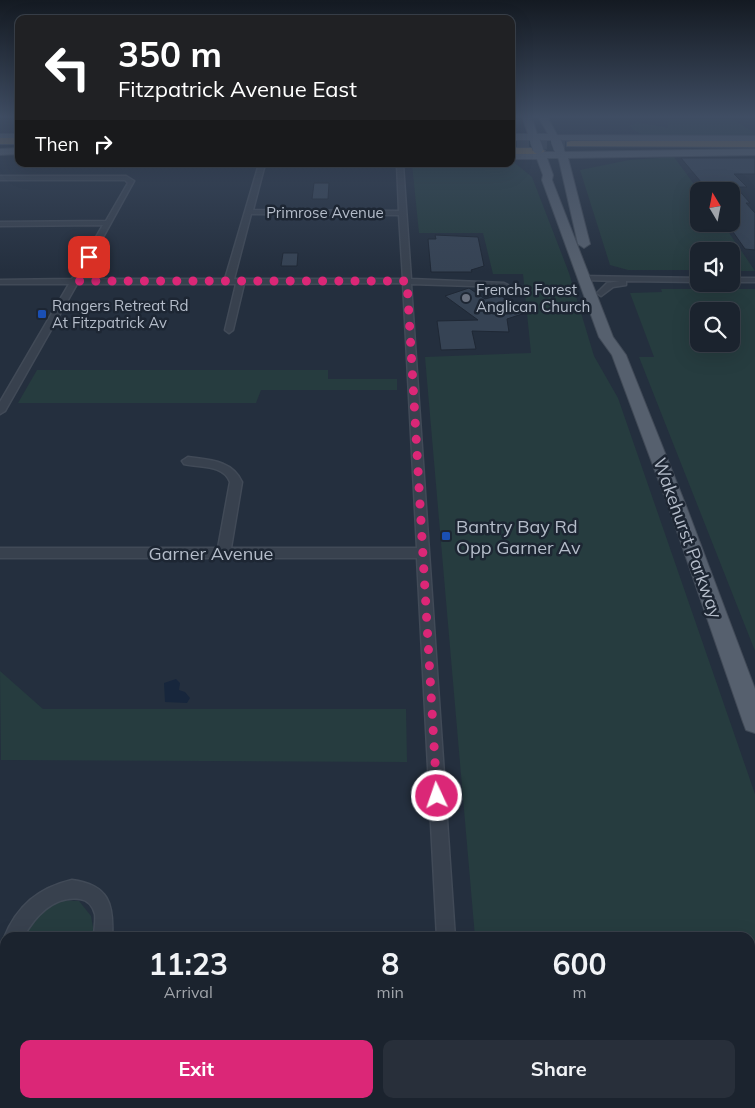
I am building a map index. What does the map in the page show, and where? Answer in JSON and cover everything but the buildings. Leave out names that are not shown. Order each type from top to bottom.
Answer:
[{"type":"main road","points":[[530,168],[547,180]]},
{"type":"main road","name":"Wakehurst Parkway","points":[[545,168],[548,175],[547,180],[590,278],[600,293],[617,337],[619,355],[679,511],[755,722]]},
{"type":"main road","name":"Wakehurst Parkway","points":[[563,168],[606,337],[619,355]]},
{"type":"street","points":[[230,281],[261,168]]},
{"type":"street","points":[[400,168],[421,552],[446,932]]},
{"type":"street","points":[[0,178],[129,179],[131,184],[0,411]]},
{"type":"street","name":"Primrose Avenue","points":[[249,212],[402,213]]},
{"type":"street","points":[[0,224],[109,223]]},
{"type":"street","points":[[590,278],[632,281],[690,280]]},
{"type":"street","points":[[740,280],[755,280]]},
{"type":"street","points":[[229,330],[241,281]]},
{"type":"street","points":[[0,282],[407,281],[504,285]]},
{"type":"street","points":[[600,293],[610,285],[632,281]]},
{"type":"street","points":[[188,461],[226,468],[234,474],[236,482],[224,552]]},
{"type":"street","name":"Garner Avenue","points":[[0,553],[421,552]]},
{"type":"street","points":[[15,932],[18,924],[28,910],[41,899],[55,891],[69,888],[83,890],[94,896],[101,906],[105,919],[104,932]]},
{"type":"green space","points":[[412,168],[521,168],[532,177],[569,273],[594,356],[618,398],[755,794],[755,932],[475,932],[425,357],[531,353],[523,274],[493,274],[483,233],[419,233]]},
{"type":"green space","points":[[591,168],[682,168],[692,182],[690,182],[690,232],[728,232],[735,242],[690,242],[690,270],[628,270],[610,265],[580,170]]},
{"type":"green space","points":[[740,249],[755,271],[740,271]]},
{"type":"green space","points":[[661,289],[690,289],[690,292],[740,292],[740,289],[755,289],[755,651],[639,357],[654,357],[630,293],[662,292]]},
{"type":"green space","points":[[37,370],[328,370],[328,379],[397,379],[397,390],[261,390],[256,403],[18,403]]},
{"type":"green space","points":[[0,671],[43,709],[406,709],[407,762],[1,760]]},
{"type":"green space","points":[[57,900],[79,901],[91,916],[94,932],[25,932],[34,916]]},
{"type":"water","points":[[176,679],[180,683],[179,690],[185,692],[190,698],[187,703],[165,702],[164,683]]},
{"type":"place","name":"Frenchs Forest Anglican Church","points":[[466,298]]},
{"type":"place","name":"Rangers Retreat Rd At Fitzpatrick Av","points":[[42,314]]},
{"type":"place","name":"Bantry Bay Rd Opp Garner Av","points":[[446,536]]},
{"type":"route","points":[[89,257],[75,281],[407,281],[421,552],[437,796]]}]
